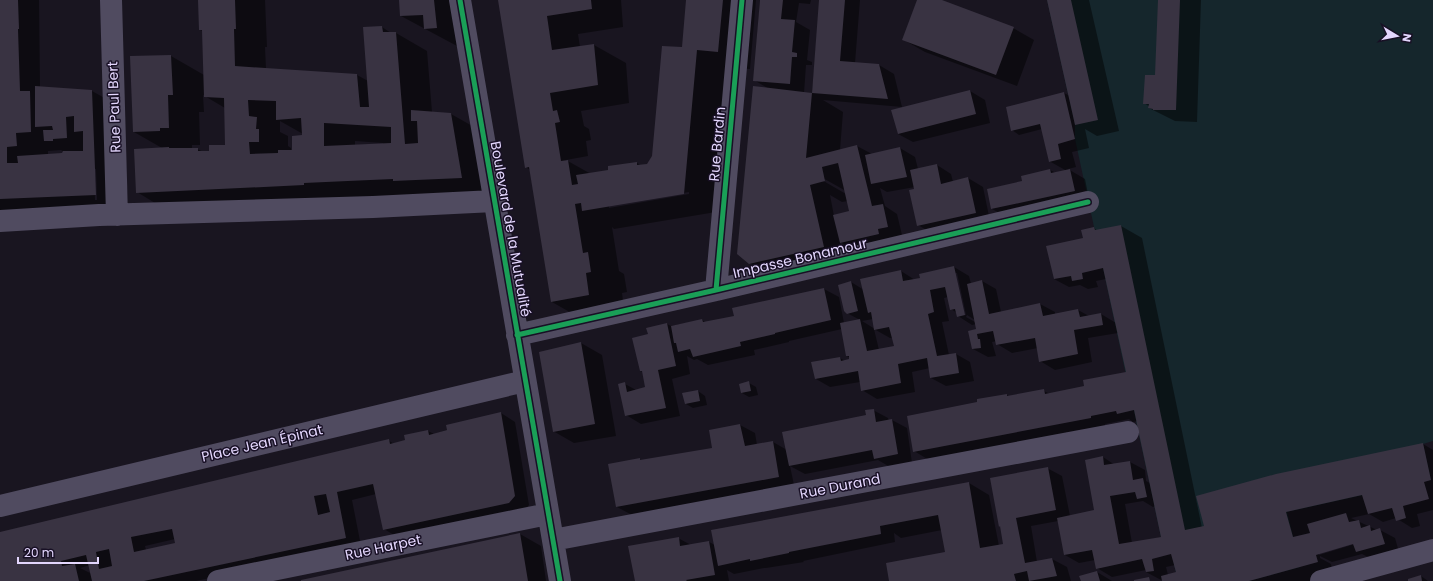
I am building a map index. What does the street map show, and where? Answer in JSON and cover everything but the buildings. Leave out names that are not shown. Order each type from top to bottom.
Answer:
[{"type":"street","name":"Rue Paul Bert","points":[[111,0],[118,215]]},
{"type":"street","name":"Boulevard de la Mutualité","points":[[460,0],[560,581]]},
{"type":"street","name":"Rue Bardin","points":[[716,290],[742,0]]},
{"type":"street","points":[[0,221],[118,215],[365,208],[494,201]]},
{"type":"street","name":"Impasse Bonamour","points":[[517,335],[716,290],[1088,202]]},
{"type":"street","name":"Place Jean Épinat","points":[[0,506],[525,381]]},
{"type":"street","name":"Rue Durand","points":[[553,540],[1128,432]]},
{"type":"street","name":"Rue Harpet","points":[[218,581],[548,514]]},
{"type":"street","points":[[1321,581],[1433,550]]},
{"type":"shaded area","points":[[1047,0],[1433,0],[1433,441],[1423,444],[1431,480],[1287,512],[1301,567],[1249,581],[1178,581],[1167,535],[1161,537],[1075,139],[1075,125]]},
{"type":"cycle path","points":[[460,0],[560,581]]},
{"type":"cycle path","points":[[716,290],[742,0]]},
{"type":"cycle path","points":[[517,335],[716,290],[1088,202]]}]
